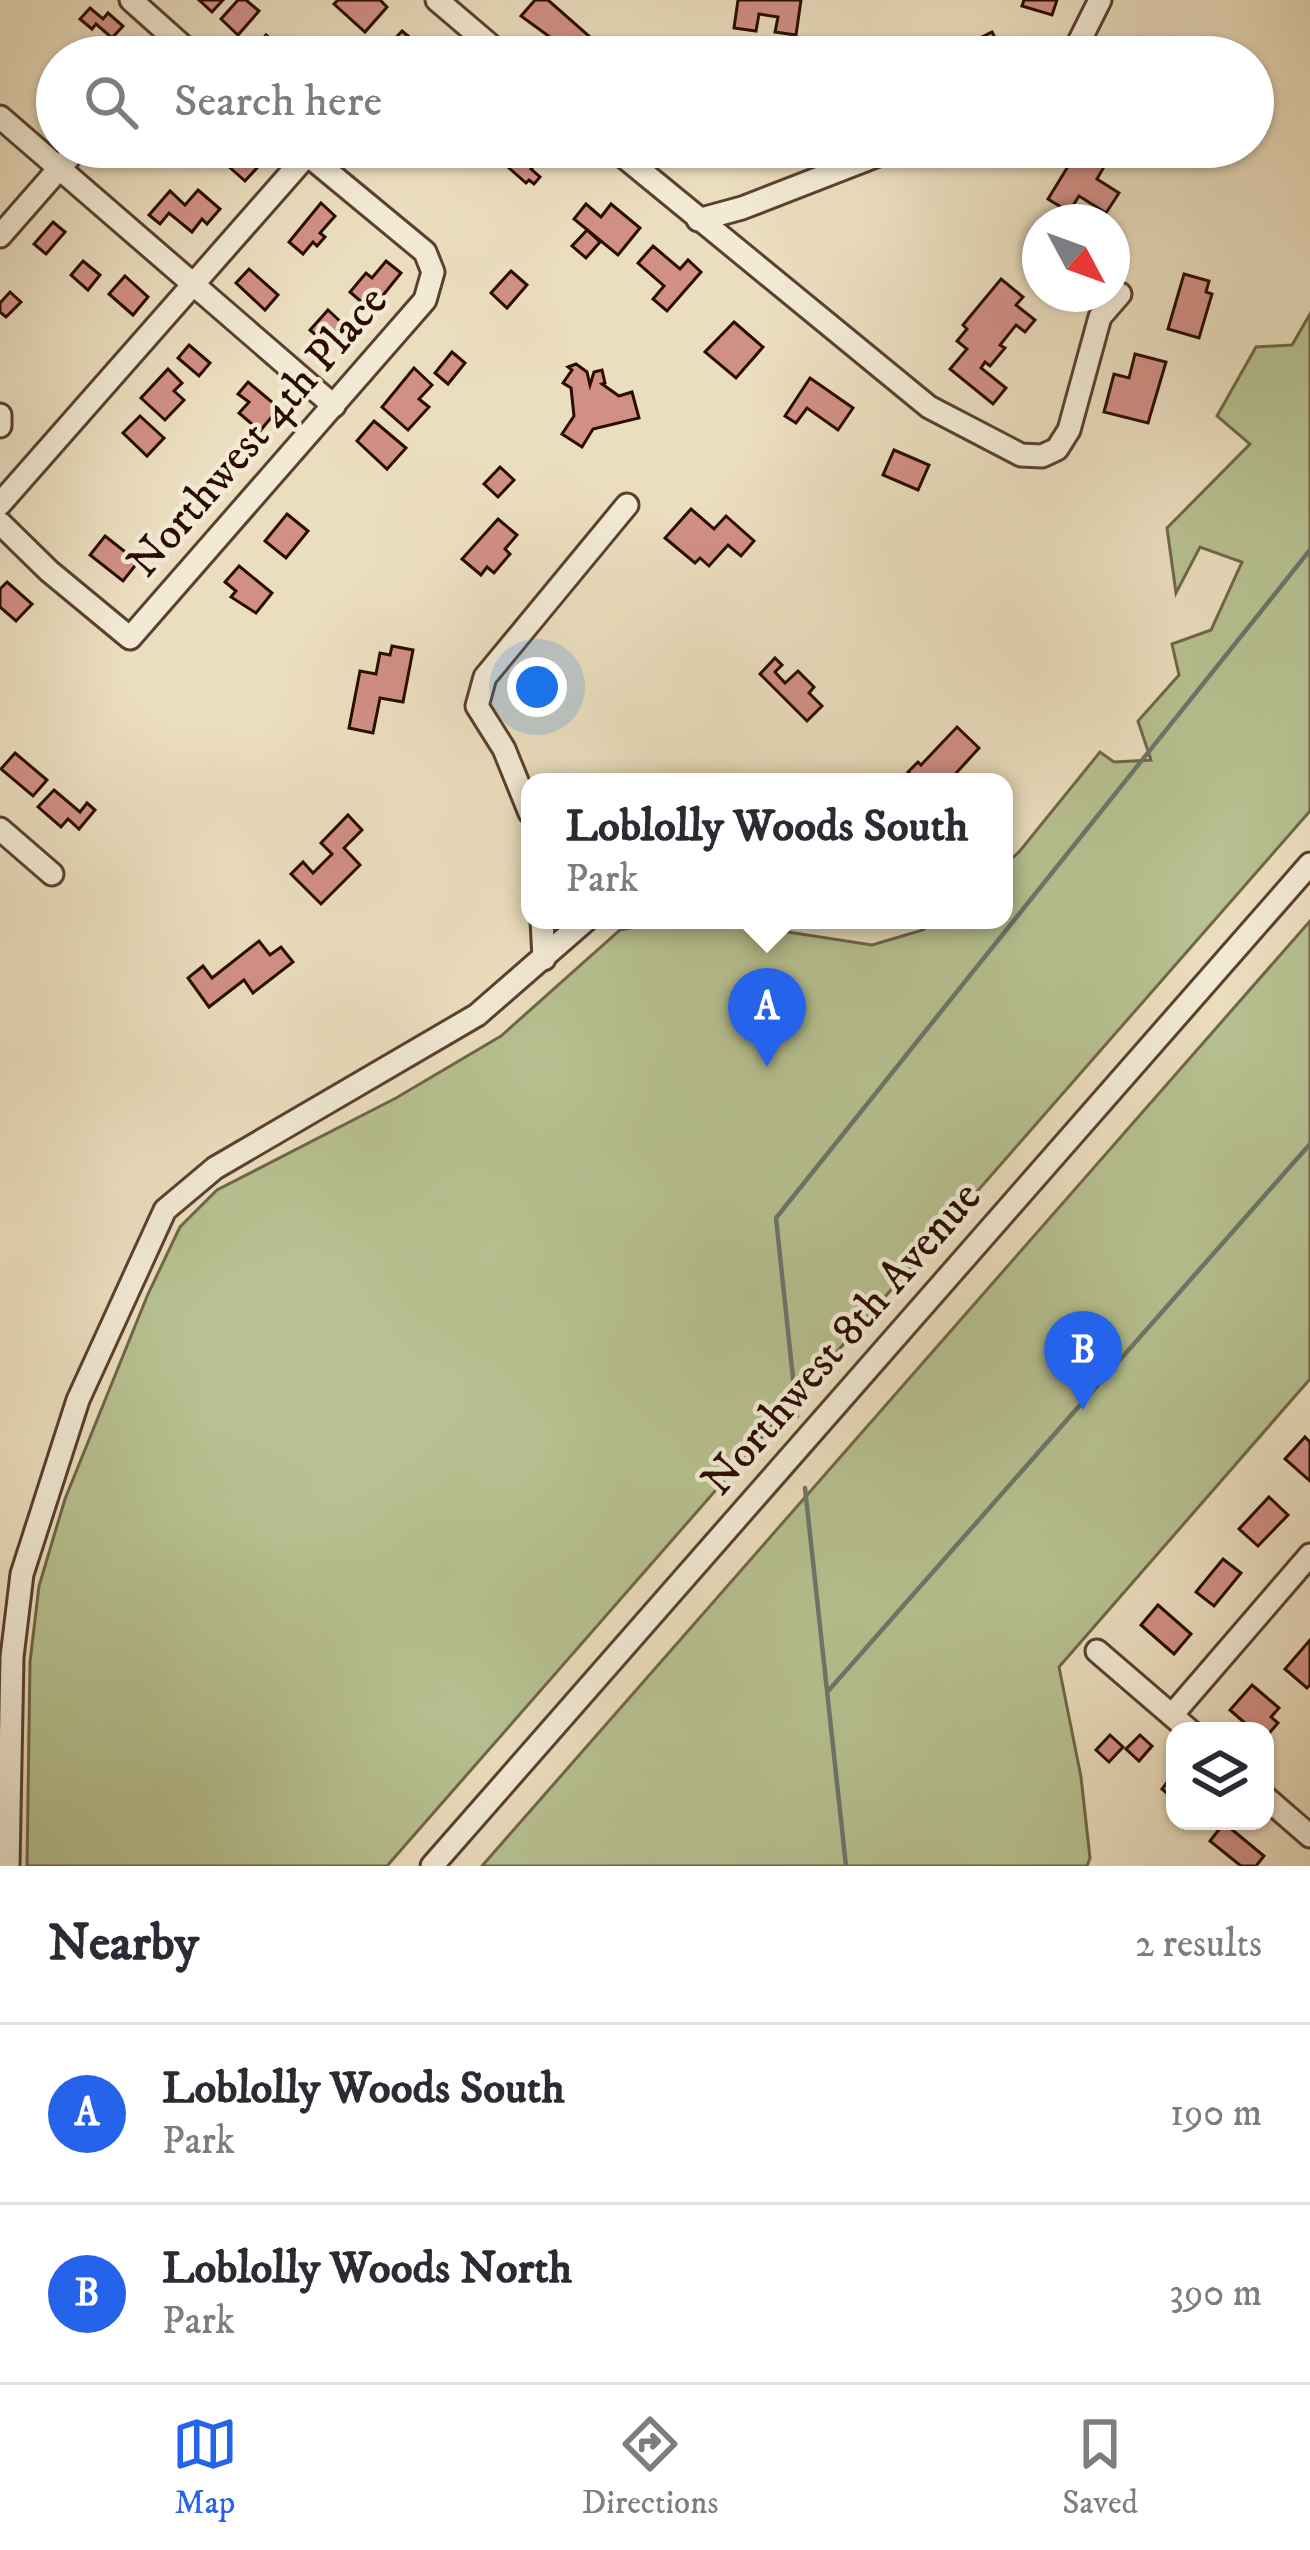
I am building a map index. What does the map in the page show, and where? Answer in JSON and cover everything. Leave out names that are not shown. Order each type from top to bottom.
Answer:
[{"type":"street","points":[[131,0],[172,36]]},
{"type":"street","points":[[437,0],[479,36]]},
{"type":"street","points":[[1082,36],[1100,0]]},
{"type":"street","points":[[0,117],[36,146]]},
{"type":"street","points":[[0,236],[59,168]]},
{"type":"street","points":[[63,168],[334,406]]},
{"type":"street","points":[[0,504],[196,285],[289,168]]},
{"type":"street","name":"Northwest 4th Place","points":[[0,524],[130,638],[425,300],[433,272],[424,252],[323,168]]},
{"type":"street","points":[[637,168],[929,407],[1021,455],[1042,456],[1057,449],[1069,430],[1104,312]]},
{"type":"street","points":[[698,220],[845,168]]},
{"type":"street","points":[[0,416],[0,426]]},
{"type":"street","points":[[521,790],[505,749],[477,706],[485,677],[627,505]]},
{"type":"street","points":[[0,829],[52,874]]},
{"type":"street","name":"Northwest 8th Avenue","points":[[432,1866],[1310,865]]},
{"type":"street","points":[[542,929],[544,959]]},
{"type":"street","points":[[8,1866],[13,1657],[22,1574],[78,1400],[165,1210],[190,1186],[283,1127],[478,1015],[576,929]]},
{"type":"street","points":[[1172,1715],[1310,1555]]},
{"type":"street","points":[[1097,1651],[1180,1722]]},
{"type":"street","points":[[1274,1805],[1310,1836]]},
{"type":"green space","points":[[1310,314],[1310,811],[387,1866],[27,1866],[30,1662],[39,1586],[65,1499],[180,1227],[217,1190],[396,1098],[501,1036],[620,930],[769,929],[872,945],[924,929],[1013,929],[1013,857],[1100,752],[1114,762],[1151,760],[1138,721],[1179,675],[1172,644],[1211,630],[1242,562],[1200,547],[1176,593],[1167,528],[1250,444],[1217,416],[1256,347],[1292,345]]},
{"type":"green space","points":[[1310,921],[1310,1379],[1059,1667],[1081,1777],[1087,1866],[482,1866]]},
{"type":"building","points":[[199,0],[223,0],[212,12]]},
{"type":"building","points":[[238,0],[246,0],[259,11],[238,35],[221,19]]},
{"type":"building","points":[[338,0],[380,0],[387,7],[365,32],[334,4]]},
{"type":"building","points":[[535,0],[548,0],[589,36],[548,36],[521,16]]},
{"type":"building","points":[[738,0],[801,0],[796,35],[775,32],[778,17],[759,14],[756,31],[734,28]]},
{"type":"building","points":[[1024,0],[1057,0],[1052,15],[1022,6]]},
{"type":"building","points":[[90,8],[103,19],[108,13],[123,26],[110,36],[96,24],[92,29],[80,19]]},
{"type":"building","points":[[230,168],[257,168],[245,181]]},
{"type":"building","points":[[509,168],[532,168],[540,177],[534,184]]},
{"type":"building","points":[[1067,168],[1103,168],[1097,179],[1119,193],[1112,204],[1092,204],[1079,196],[1074,204],[1048,199]]},
{"type":"building","points":[[198,190],[220,209],[207,224],[202,219],[192,232],[169,213],[160,224],[149,215],[170,191],[185,205]]},
{"type":"building","points":[[321,203],[335,216],[320,233],[325,237],[303,254],[289,242]]},
{"type":"building","points":[[586,204],[601,217],[611,204],[640,228],[618,255],[574,219]]},
{"type":"building","points":[[53,222],[65,232],[46,254],[34,244]]},
{"type":"building","points":[[587,230],[600,242],[586,258],[572,246]]},
{"type":"building","points":[[653,246],[680,269],[688,260],[701,272],[667,311],[653,299],[664,286],[638,263]]},
{"type":"building","points":[[83,261],[100,275],[88,290],[71,275]]},
{"type":"building","points":[[386,261],[401,273],[371,310],[350,292],[366,273],[372,278]]},
{"type":"building","points":[[249,269],[278,295],[265,310],[236,283]]},
{"type":"building","points":[[511,271],[527,285],[507,308],[491,293]]},
{"type":"building","points":[[1184,274],[1209,281],[1206,292],[1212,294],[1199,338],[1168,329]]},
{"type":"building","points":[[125,276],[148,297],[133,315],[109,294]]},
{"type":"building","points":[[1001,279],[1022,296],[1016,305],[1035,320],[1025,332],[1016,325],[1000,345],[1005,348],[990,366],[985,362],[981,368],[1006,388],[993,404],[950,369],[967,349],[957,341],[967,329],[963,325]]},
{"type":"building","points":[[10,292],[21,302],[6,317],[0,303]]},
{"type":"building","points":[[328,310],[343,324],[325,343],[310,330]]},
{"type":"building","points":[[734,322],[763,347],[736,378],[705,352]]},
{"type":"building","points":[[189,345],[210,363],[199,376],[178,358]]},
{"type":"building","points":[[452,352],[465,363],[448,384],[435,373]]},
{"type":"building","points":[[1135,354],[1166,362],[1148,423],[1104,412],[1114,374],[1129,378]]},
{"type":"building","points":[[576,364],[587,372],[590,385],[594,372],[602,370],[602,384],[619,396],[632,392],[639,418],[593,429],[582,447],[562,434],[574,416],[571,388],[563,383],[572,370],[568,367]]},
{"type":"building","points":[[414,368],[432,385],[419,399],[429,407],[408,430],[382,407]]},
{"type":"building","points":[[168,369],[182,383],[174,391],[184,400],[165,420],[141,398]]},
{"type":"building","points":[[810,378],[853,408],[838,430],[807,408],[796,423],[785,416]]},
{"type":"building","points":[[248,382],[279,408],[260,431],[239,413],[249,402],[238,394]]},
{"type":"building","points":[[140,416],[164,438],[147,456],[123,433]]},
{"type":"building","points":[[374,421],[406,448],[387,469],[357,441]]},
{"type":"building","points":[[894,450],[929,465],[918,490],[883,475]]},
{"type":"building","points":[[500,467],[514,480],[498,497],[484,484]]},
{"type":"building","points":[[691,509],[714,529],[726,516],[754,541],[741,556],[728,545],[709,566],[700,558],[695,563],[665,538]]},
{"type":"building","points":[[287,514],[308,531],[286,558],[265,541]]},
{"type":"building","points":[[498,519],[517,535],[505,549],[510,554],[494,573],[487,567],[481,575],[462,559]]},
{"type":"building","points":[[105,536],[138,562],[123,581],[90,555]]},
{"type":"building","points":[[239,566],[272,593],[256,613],[231,597],[236,591],[225,582]]},
{"type":"building","points":[[7,582],[32,604],[16,621],[0,607],[0,589]]},
{"type":"building","points":[[392,646],[413,650],[403,702],[380,698],[373,733],[349,728],[360,671],[376,674],[380,653],[390,655]]},
{"type":"building","points":[[775,658],[782,665],[775,672],[785,683],[798,671],[814,687],[809,693],[822,706],[807,721],[760,674]]},
{"type":"building","points":[[957,727],[979,748],[956,773],[908,772],[918,762],[921,765]]},
{"type":"building","points":[[15,753],[47,780],[33,796],[1,769]]},
{"type":"building","points":[[54,790],[80,812],[87,803],[95,810],[79,829],[68,819],[61,827],[38,807]]},
{"type":"building","points":[[348,815],[362,830],[344,848],[360,865],[321,904],[291,874],[303,862],[313,873],[332,854],[321,843]]},
{"type":"building","points":[[259,941],[270,955],[281,947],[293,962],[253,993],[244,980],[209,1007],[188,978],[203,966],[212,978]]},
{"type":"building","points":[[1305,1437],[1310,1442],[1310,1481],[1285,1459]]},
{"type":"building","points":[[1269,1497],[1288,1515],[1258,1546],[1239,1529]]},
{"type":"building","points":[[1223,1559],[1241,1573],[1214,1606],[1196,1592]]},
{"type":"building","points":[[1158,1605],[1191,1634],[1174,1654],[1141,1625]]},
{"type":"building","points":[[1310,1640],[1310,1685],[1307,1688],[1285,1669]]},
{"type":"building","points":[[1252,1685],[1279,1708],[1271,1717],[1278,1723],[1274,1728],[1274,1722],[1244,1722],[1230,1710]]},
{"type":"building","points":[[1110,1735],[1123,1747],[1109,1762],[1096,1750]]},
{"type":"building","points":[[1140,1735],[1152,1746],[1139,1761],[1126,1749]]},
{"type":"building","points":[[1219,1830],[1232,1830],[1264,1856],[1256,1866],[1241,1866],[1210,1841]]},
{"type":"waterway","points":[[1013,922],[1310,550]]},
{"type":"waterway","points":[[797,1416],[776,1218],[1007,929]]},
{"type":"waterway","points":[[829,1690],[1310,1144]]},
{"type":"waterway","points":[[805,1488],[846,1866]]},
{"type":"place","name":"Loblolly Woods South","points":[[767,1067]]},
{"type":"place","name":"Loblolly Woods North","points":[[1083,1410]]}]
